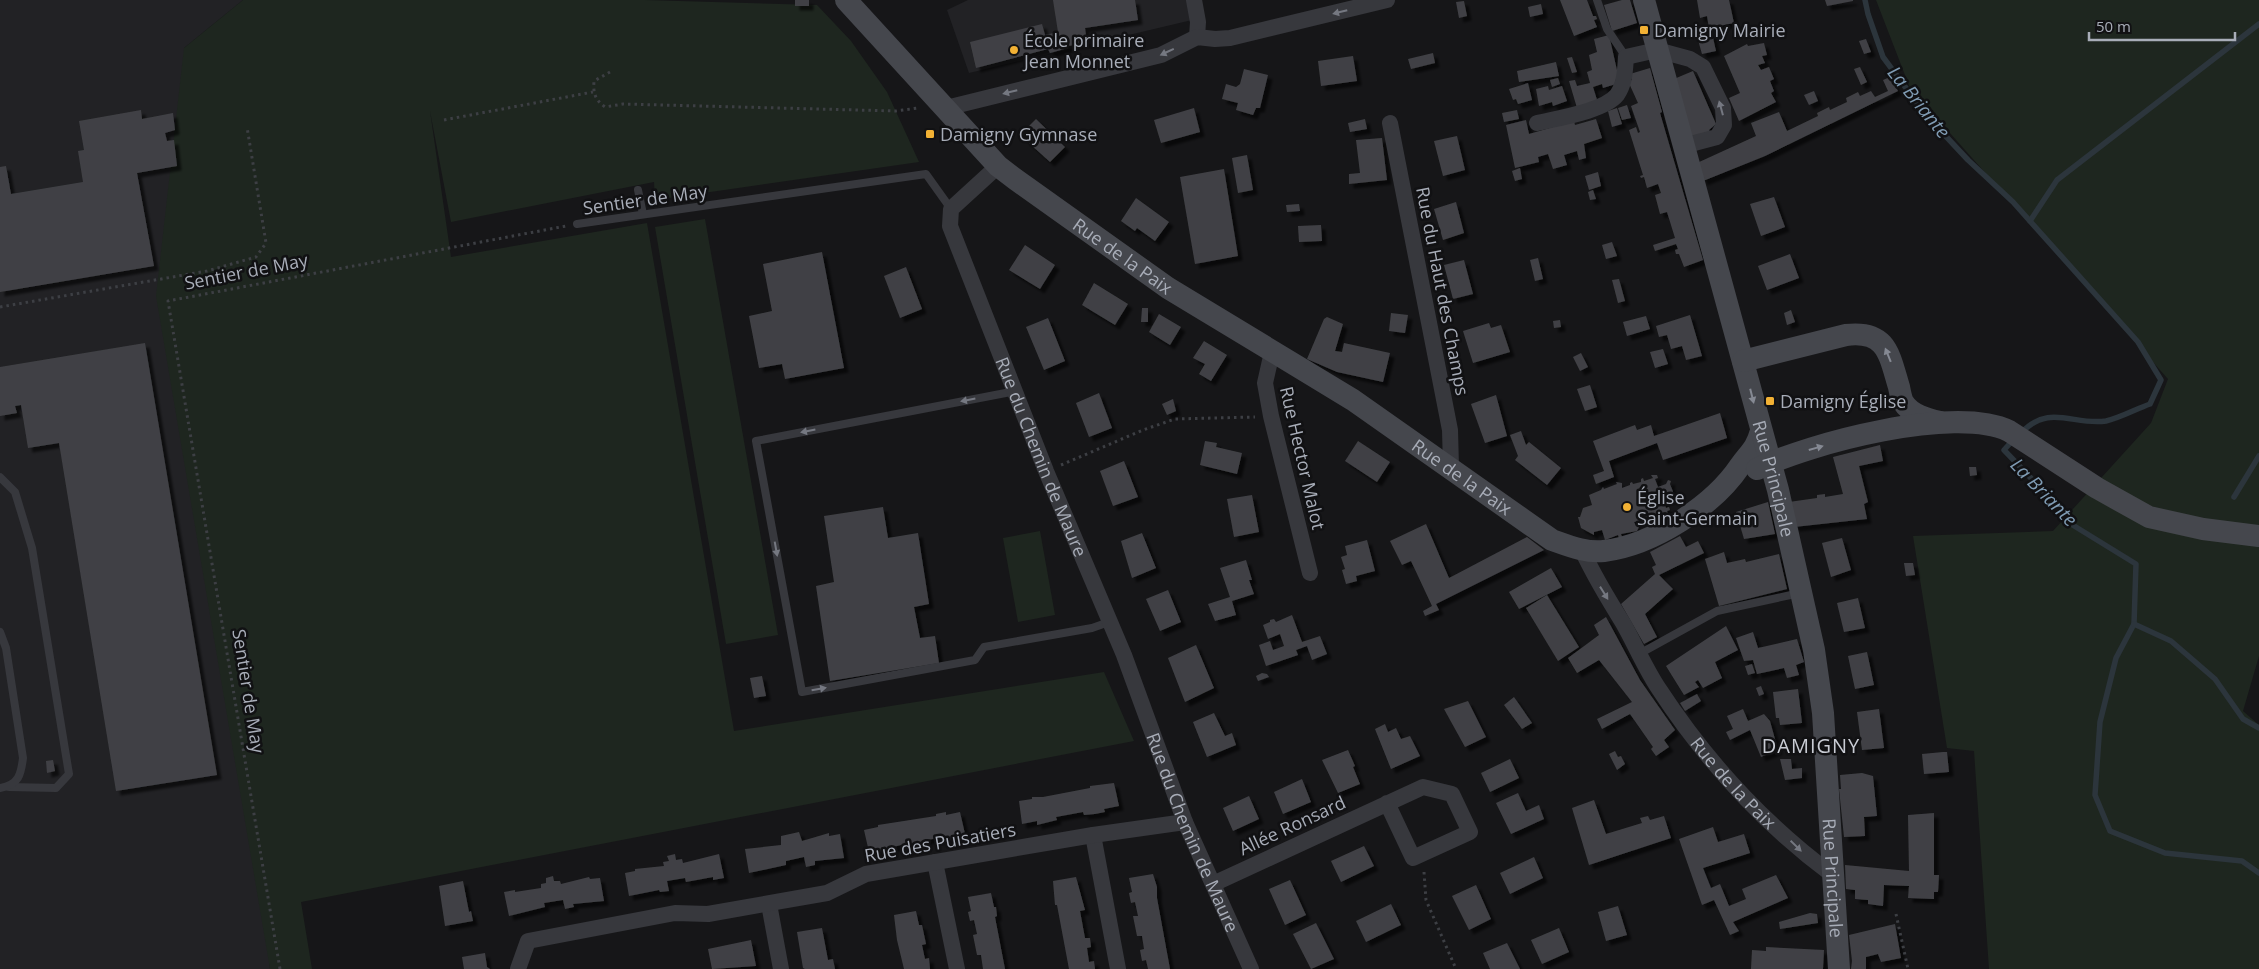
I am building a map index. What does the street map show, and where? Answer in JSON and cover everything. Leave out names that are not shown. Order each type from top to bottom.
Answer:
[{"type":"street","points":[[846,0],[998,166],[951,209]]},
{"type":"street","points":[[1194,0],[1198,22],[1196,37]]},
{"type":"street","points":[[945,107],[1161,55],[1196,37],[1230,38],[1366,2],[1387,0]]},
{"type":"street","name":"Rue Principale","points":[[1644,0],[1769,463],[1778,490],[1814,650],[1823,713],[1839,969]]},
{"type":"street","points":[[1537,123],[1604,105],[1617,95],[1623,82],[1626,57],[1657,50],[1690,59],[1703,67],[1722,108],[1724,125],[1717,137],[1683,146]]},
{"type":"street","name":"Rue du Haut des Champs","points":[[1390,123],[1450,430],[1451,468]]},
{"type":"street","name":"Rue de la Paix","points":[[998,166],[1168,288],[1353,400],[1552,540],[1582,550],[1594,576],[1658,688],[1720,773],[1804,853],[1834,876]]},
{"type":"street","name":"Rue du Chemin de Maure","points":[[951,209],[950,226],[1046,471],[1124,655],[1185,822],[1251,969]]},
{"type":"street","points":[[1743,361],[1846,335],[1861,333],[1871,335],[1881,341],[1888,352],[1903,402],[1923,418],[1944,423],[1999,427],[2034,446],[2097,488],[2149,517],[2203,529],[2259,536]]},
{"type":"street","name":"Rue Hector Malot","points":[[1272,352],[1265,383],[1271,416],[1310,573]]},
{"type":"street","points":[[1888,430],[1898,417],[1903,402]]},
{"type":"street","points":[[1733,478],[1769,463],[1818,448],[1888,430],[1944,423]]},
{"type":"street","points":[[1582,550],[1602,552],[1634,545],[1680,523],[1733,478],[1757,445],[1761,431]]},
{"type":"street","name":"Allée Ronsard","points":[[1213,884],[1423,787],[1452,794],[1470,832],[1423,854]]},
{"type":"street","points":[[1387,803],[1413,858],[1423,854]]},
{"type":"street","name":"Rue des Puisatiers","points":[[518,969],[528,941],[675,913],[708,914],[769,904],[827,893],[866,874],[1093,835],[1185,822]]},
{"type":"street","points":[[1093,835],[1118,969]]},
{"type":"street","points":[[935,862],[957,969]]},
{"type":"street","points":[[769,904],[781,969]]},
{"type":"lane","points":[[1597,0],[1607,29],[1626,57]]},
{"type":"lane","name":"Sentier de May","points":[[577,224],[926,174],[951,209]]},
{"type":"lane","points":[[638,190],[643,214]]},
{"type":"lane","points":[[1016,391],[756,441],[802,692],[975,660],[984,647],[1092,628],[1109,622]]},
{"type":"lane","points":[[0,479],[0,477],[15,492],[32,548],[69,774],[56,788],[0,788]]},
{"type":"lane","points":[[1639,654],[1717,611],[1802,592]]},
{"type":"lane","points":[[0,632],[6,648],[23,758],[21,774],[9,787]]},
{"type":"path","points":[[610,72],[594,81],[593,92],[597,101],[604,107],[623,104],[896,111],[945,107]]},
{"type":"path","points":[[444,120],[593,92]]},
{"type":"path","points":[[0,307],[207,271],[256,257],[266,243],[247,127]]},
{"type":"path","name":"Sentier de May","points":[[280,969],[168,301],[577,224]]},
{"type":"path","points":[[1046,471],[1143,430],[1175,419],[1271,416]]},
{"type":"path","points":[[1423,854],[1426,900],[1456,969]]},
{"type":"path","points":[[1896,914],[1908,969]]},
{"type":"shaded area","points":[[0,0],[243,0],[184,48],[270,969],[0,969]]},
{"type":"shaded area","points":[[243,0],[645,0],[817,5],[851,41],[887,92],[919,162],[655,200],[654,182],[451,222],[430,111],[451,257],[647,223],[734,731],[1104,672],[1134,741],[301,902],[312,969],[270,969],[156,296],[184,48]]},
{"type":"shaded area","name":"École primaire Jean Monnet","points":[[968,0],[1189,0],[1192,20],[969,73],[947,10]]},
{"type":"shaded area","points":[[1876,0],[2259,0],[2259,656],[2243,711],[2259,725],[2259,969],[1989,969],[1974,751],[1947,748],[1913,536],[2053,531],[2151,423],[2168,379],[1910,88]]},
{"type":"shaded area","points":[[705,219],[778,635],[726,644],[655,227]]},
{"type":"shaded area","points":[[1040,531],[1055,615],[1018,622],[1003,538]]},
{"type":"building","points":[[795,0],[809,0],[809,6],[795,6]]},
{"type":"building","points":[[1053,0],[1135,0],[1138,20],[1085,28],[1087,43],[1068,46],[1068,48],[1050,53],[1048,49],[976,68],[970,42],[1042,24],[1045,35],[1058,32]]},
{"type":"building","points":[[1560,0],[1587,0],[1593,16],[1596,16],[1597,19],[1594,20],[1597,27],[1574,36]]},
{"type":"building","points":[[1622,0],[1630,0],[1637,23],[1612,31],[1604,5]]},
{"type":"building","points":[[1697,0],[1729,0],[1734,23],[1709,28],[1707,16],[1700,18]]},
{"type":"building","points":[[1825,0],[1853,0],[1853,1],[1827,6]]},
{"type":"building","points":[[1464,1],[1467,16],[1459,18],[1456,2]]},
{"type":"building","points":[[1541,4],[1543,14],[1530,17],[1528,7]]},
{"type":"building","points":[[1711,29],[1716,51],[1702,54],[1696,33]]},
{"type":"building","points":[[1609,35],[1619,79],[1615,80],[1616,84],[1603,88],[1602,84],[1593,87],[1598,103],[1577,108],[1569,81],[1575,80],[1577,86],[1590,83],[1587,72],[1592,70],[1589,55],[1597,52],[1594,39]]},
{"type":"building","points":[[1866,39],[1871,52],[1864,54],[1859,41]]},
{"type":"building","points":[[1764,43],[1767,55],[1762,56],[1765,63],[1758,65],[1761,70],[1769,67],[1774,79],[1770,81],[1774,91],[1771,93],[1776,102],[1739,121],[1729,98],[1740,93],[1724,56],[1747,44],[1748,46]]},
{"type":"building","points":[[1433,53],[1435,63],[1411,69],[1408,59]]},
{"type":"building","points":[[1353,56],[1357,81],[1321,86],[1318,61]]},
{"type":"building","points":[[1572,57],[1577,72],[1572,73],[1567,58]]},
{"type":"building","points":[[1556,62],[1559,76],[1519,82],[1517,71]]},
{"type":"building","points":[[1860,67],[1867,82],[1861,85],[1854,69]]},
{"type":"building","points":[[1650,68],[1662,112],[1660,113],[1703,260],[1684,267],[1679,254],[1676,254],[1675,250],[1678,249],[1676,244],[1655,251],[1653,245],[1675,238],[1667,212],[1660,214],[1655,195],[1661,193],[1658,184],[1647,188],[1644,177],[1641,178],[1640,176],[1643,175],[1629,130],[1636,127],[1638,133],[1640,132],[1631,106],[1638,103],[1628,81],[1632,80],[1630,74]]},
{"type":"building","points":[[1244,69],[1268,75],[1260,108],[1256,108],[1253,115],[1236,110],[1238,103],[1222,99],[1226,84],[1236,87],[1240,84]]},
{"type":"building","points":[[1693,71],[1716,124],[1709,130],[1710,132],[1692,139],[1674,79]]},
{"type":"building","points":[[1890,77],[1898,91],[1765,156],[1703,181],[1697,163],[1756,136],[1751,123],[1779,112],[1787,131],[1818,116],[1817,113],[1829,107],[1830,110],[1847,102],[1846,98],[1858,92],[1860,96],[1871,91],[1875,97],[1888,91],[1883,80]]},
{"type":"building","points":[[1558,78],[1560,84],[1552,87],[1550,80]]},
{"type":"building","points":[[1528,83],[1532,100],[1518,104],[1516,99],[1513,100],[1509,89]]},
{"type":"building","points":[[1548,86],[1549,90],[1562,86],[1567,101],[1553,106],[1552,102],[1539,106],[1536,89]]},
{"type":"building","points":[[1814,91],[1818,101],[1809,105],[1804,95]]},
{"type":"building","points":[[1627,105],[1631,118],[1622,120],[1618,108]]},
{"type":"building","points":[[1194,108],[1200,132],[1161,143],[1154,120]]},
{"type":"building","points":[[1617,108],[1622,124],[1612,127],[1608,111]]},
{"type":"building","points":[[141,110],[142,119],[173,113],[175,130],[165,133],[167,141],[174,140],[177,166],[137,173],[154,266],[0,292],[0,167],[6,166],[11,194],[83,182],[78,151],[84,150],[79,121]]},
{"type":"building","points":[[1517,110],[1519,119],[1504,122],[1502,113]]},
{"type":"building","points":[[1036,119],[1065,147],[1050,162],[1020,135]]},
{"type":"building","points":[[1365,119],[1367,129],[1350,132],[1348,123]]},
{"type":"building","points":[[1596,119],[1602,138],[1584,144],[1586,158],[1579,160],[1577,151],[1564,155],[1567,165],[1553,169],[1548,154],[1538,157],[1539,162],[1515,168],[1506,125],[1526,120],[1529,134],[1574,121],[1575,125]]},
{"type":"building","points":[[1457,136],[1465,170],[1443,176],[1434,141]]},
{"type":"building","points":[[1382,138],[1387,180],[1349,184],[1349,174],[1360,173],[1356,140]]},
{"type":"building","points":[[1247,155],[1253,190],[1238,193],[1232,158]]},
{"type":"building","points":[[1520,168],[1522,179],[1515,181],[1512,171]]},
{"type":"building","points":[[1224,169],[1238,256],[1195,264],[1180,177]]},
{"type":"building","points":[[1598,172],[1601,186],[1589,190],[1585,176]]},
{"type":"building","points":[[1593,190],[1596,199],[1590,200],[1588,192]]},
{"type":"building","points":[[1774,197],[1785,227],[1761,236],[1750,204]]},
{"type":"building","points":[[1136,198],[1169,222],[1155,241],[1137,228],[1135,231],[1121,221]]},
{"type":"building","points":[[1456,202],[1464,233],[1443,240],[1434,209]]},
{"type":"building","points":[[1299,204],[1300,211],[1287,212],[1286,205]]},
{"type":"building","points":[[1321,225],[1322,241],[1299,242],[1298,226]]},
{"type":"building","points":[[1612,242],[1617,256],[1606,259],[1602,245]]},
{"type":"building","points":[[1025,245],[1055,265],[1040,289],[1009,270]]},
{"type":"building","points":[[822,252],[844,368],[785,379],[782,364],[759,368],[749,316],[772,311],[763,264]]},
{"type":"building","points":[[1790,254],[1799,278],[1767,290],[1758,266]]},
{"type":"building","points":[[1538,258],[1543,279],[1535,281],[1530,260]]},
{"type":"building","points":[[1464,260],[1473,294],[1453,299],[1444,265]]},
{"type":"building","points":[[906,267],[922,309],[900,318],[884,276]]},
{"type":"building","points":[[1619,279],[1625,301],[1618,303],[1612,280]]},
{"type":"building","points":[[1094,283],[1128,304],[1115,325],[1082,305]]},
{"type":"building","points":[[1142,308],[1148,308],[1148,322],[1141,322]]},
{"type":"building","points":[[1791,310],[1795,322],[1787,325],[1784,313]]},
{"type":"building","points":[[1391,313],[1408,315],[1405,333],[1389,331]]},
{"type":"building","points":[[1159,314],[1181,327],[1170,345],[1149,332]]},
{"type":"building","points":[[1690,315],[1702,356],[1686,360],[1682,346],[1671,349],[1667,335],[1659,337],[1656,326]]},
{"type":"building","points":[[1646,316],[1650,329],[1627,336],[1623,322]]},
{"type":"building","points":[[1327,317],[1343,324],[1335,351],[1342,352],[1344,343],[1390,353],[1383,382],[1337,372],[1307,359],[1324,319]]},
{"type":"building","points":[[1048,318],[1065,361],[1044,370],[1026,327]]},
{"type":"building","points":[[1560,320],[1561,327],[1554,328],[1553,321]]},
{"type":"building","points":[[1489,323],[1491,328],[1501,325],[1510,352],[1473,363],[1463,331]]},
{"type":"building","points":[[1204,341],[1227,355],[1211,381],[1199,374],[1205,364],[1193,358]]},
{"type":"building","points":[[145,343],[217,775],[116,791],[59,443],[28,448],[21,405],[15,406],[17,413],[0,416],[0,367]]},
{"type":"building","points":[[1663,349],[1668,364],[1655,368],[1650,352]]},
{"type":"building","points":[[1581,353],[1588,367],[1580,371],[1573,357]]},
{"type":"building","points":[[1590,385],[1597,407],[1585,411],[1577,389]]},
{"type":"building","points":[[1099,393],[1112,428],[1089,437],[1076,403]]},
{"type":"building","points":[[1496,395],[1507,436],[1485,443],[1471,404]]},
{"type":"building","points":[[1173,399],[1176,411],[1167,415],[1162,404]]},
{"type":"building","points":[[1720,413],[1727,438],[1663,460],[1657,443],[1609,461],[1614,477],[1596,484],[1593,475],[1604,471],[1593,441],[1635,425],[1637,430],[1651,425],[1654,436]]},
{"type":"building","points":[[1521,431],[1526,445],[1529,442],[1561,468],[1547,485],[1515,460],[1518,456],[1510,435]]},
{"type":"building","points":[[1205,441],[1217,443],[1216,447],[1242,453],[1237,474],[1200,465]]},
{"type":"building","points":[[1358,441],[1390,462],[1377,482],[1345,461]]},
{"type":"building","points":[[1880,445],[1883,461],[1859,466],[1868,502],[1864,504],[1867,519],[1794,527],[1789,502],[1817,498],[1817,495],[1825,494],[1825,497],[1843,494],[1833,457]]},
{"type":"building","points":[[1124,461],[1138,497],[1113,506],[1100,471]]},
{"type":"building","points":[[1969,467],[1976,467],[1977,475],[1970,476]]},
{"type":"building","name":"Église Saint-Germain","points":[[1651,475],[1657,475],[1658,478],[1655,479],[1658,487],[1666,484],[1668,480],[1671,481],[1670,484],[1676,495],[1675,498],[1663,500],[1666,508],[1669,507],[1668,513],[1665,512],[1655,517],[1654,515],[1646,518],[1646,520],[1634,522],[1639,527],[1637,531],[1621,534],[1622,537],[1619,538],[1618,535],[1605,540],[1602,530],[1594,532],[1594,535],[1581,528],[1578,517],[1580,517],[1583,508],[1592,505],[1589,495],[1601,490],[1603,487],[1604,489],[1617,484],[1616,482],[1622,483],[1622,488],[1630,485],[1632,482],[1633,484],[1641,482],[1643,478],[1644,481],[1653,478]]},
{"type":"building","points":[[1252,495],[1259,532],[1234,537],[1227,499]]},
{"type":"building","points":[[1768,502],[1775,534],[1744,539],[1736,512]]},
{"type":"building","points":[[883,507],[888,538],[918,533],[929,604],[914,607],[920,638],[935,636],[939,663],[830,681],[816,586],[834,582],[824,516]]},
{"type":"building","points":[[1426,524],[1449,578],[1527,537],[1544,550],[1436,604],[1439,610],[1425,616],[1423,611],[1432,606],[1411,561],[1402,565],[1390,541]]},
{"type":"building","points":[[1142,533],[1156,568],[1132,578],[1121,541]]},
{"type":"building","points":[[1680,536],[1686,547],[1698,541],[1704,553],[1659,575],[1673,589],[1645,614],[1657,637],[1644,644],[1621,604],[1655,574],[1652,567],[1656,565],[1650,552]]},
{"type":"building","points":[[1842,538],[1851,570],[1831,577],[1822,543]]},
{"type":"building","points":[[1367,540],[1375,571],[1356,576],[1357,581],[1346,584],[1342,570],[1345,569],[1341,557],[1347,555],[1345,546]]},
{"type":"building","points":[[1724,552],[1727,563],[1745,559],[1746,562],[1779,554],[1787,589],[1719,606],[1705,559]]},
{"type":"building","points":[[1246,560],[1252,580],[1249,580],[1254,594],[1232,601],[1236,615],[1215,621],[1208,604],[1230,597],[1220,568]]},
{"type":"building","points":[[1904,563],[1913,563],[1915,575],[1906,576]]},
{"type":"building","points":[[1551,568],[1562,587],[1519,609],[1509,592]]},
{"type":"building","points":[[1168,590],[1181,622],[1160,631],[1146,599]]},
{"type":"building","points":[[1547,595],[1579,647],[1558,661],[1526,608]]},
{"type":"building","points":[[1858,598],[1865,628],[1844,632],[1837,603]]},
{"type":"building","points":[[1292,615],[1302,642],[1320,636],[1327,654],[1312,660],[1307,646],[1296,650],[1298,655],[1266,666],[1259,645],[1270,641],[1273,650],[1284,646],[1280,634],[1268,639],[1263,625],[1270,622],[1270,620],[1274,619],[1276,622]]},
{"type":"building","points":[[1606,617],[1640,680],[1675,730],[1664,740],[1669,747],[1656,756],[1651,749],[1653,747],[1630,714],[1602,729],[1597,719],[1632,702],[1599,660],[1577,673],[1568,658],[1599,635],[1594,625]]},
{"type":"building","points":[[1726,626],[1738,650],[1715,662],[1722,678],[1703,688],[1698,680],[1695,682],[1699,687],[1684,695],[1666,666]]},
{"type":"building","points":[[1753,632],[1758,648],[1797,639],[1804,662],[1796,665],[1799,675],[1787,678],[1784,668],[1757,674],[1753,660],[1744,661],[1736,638]]},
{"type":"building","points":[[1196,645],[1214,688],[1185,702],[1168,658]]},
{"type":"building","points":[[1867,652],[1874,685],[1855,689],[1848,656]]},
{"type":"building","points":[[1752,664],[1755,673],[1748,675],[1745,666]]},
{"type":"building","points":[[1262,673],[1267,674],[1269,677],[1258,681],[1256,676]]},
{"type":"building","points":[[762,676],[766,696],[754,698],[750,678]]},
{"type":"building","points":[[1761,686],[1764,694],[1759,696],[1756,688]]},
{"type":"building","points":[[1798,689],[1802,723],[1780,725],[1779,718],[1776,718],[1773,692]]},
{"type":"building","points":[[1697,694],[1701,701],[1685,711],[1680,703]]},
{"type":"building","points":[[1514,697],[1532,723],[1522,729],[1504,705]]},
{"type":"building","points":[[1468,701],[1486,737],[1465,747],[1444,709]]},
{"type":"building","points":[[1743,709],[1748,721],[1764,714],[1770,721],[1778,750],[1761,757],[1750,730],[1730,740],[1726,732],[1733,729],[1727,716]]},
{"type":"building","points":[[1879,709],[1884,748],[1862,750],[1857,712]]},
{"type":"building","points":[[1214,713],[1225,736],[1232,733],[1236,745],[1207,757],[1193,722]]},
{"type":"building","points":[[1385,724],[1388,732],[1396,728],[1401,739],[1410,736],[1420,756],[1391,769],[1375,729]]},
{"type":"building","points":[[1348,750],[1360,784],[1338,793],[1322,760]]},
{"type":"building","points":[[1615,751],[1618,757],[1621,756],[1625,764],[1617,770],[1609,754]]},
{"type":"building","points":[[1947,752],[1949,772],[1924,774],[1922,754]]},
{"type":"building","points":[[1510,759],[1519,778],[1490,792],[1481,773]]},
{"type":"building","points":[[1780,759],[1791,759],[1792,769],[1802,768],[1802,778],[1785,780]]},
{"type":"building","points":[[53,760],[55,771],[47,773],[46,761]]},
{"type":"building","points":[[1862,773],[1873,776],[1877,816],[1864,817],[1865,836],[1844,837],[1839,789],[1841,789],[1840,775]]},
{"type":"building","points":[[1302,779],[1311,802],[1283,814],[1274,792]]},
{"type":"building","points":[[1114,783],[1119,806],[1104,809],[1105,812],[1095,814],[1084,815],[1083,812],[1056,817],[1057,820],[1037,825],[1037,821],[1022,824],[1019,801],[1032,799],[1032,797],[1043,797],[1090,788],[1090,786]]},
{"type":"building","points":[[1518,793],[1526,811],[1539,805],[1544,819],[1511,834],[1496,803]]},
{"type":"building","points":[[1249,796],[1259,819],[1233,831],[1223,808]]},
{"type":"building","points":[[1594,800],[1606,834],[1642,823],[1640,818],[1648,816],[1650,820],[1664,816],[1671,838],[1589,865],[1572,808]]},
{"type":"building","points":[[946,812],[946,815],[960,812],[965,834],[951,837],[952,840],[941,842],[940,838],[926,840],[927,844],[906,848],[905,844],[893,847],[893,851],[869,852],[864,830],[878,827],[878,825],[936,816],[936,814]]},
{"type":"building","points":[[1934,813],[1934,875],[1939,875],[1938,892],[1934,892],[1934,899],[1908,898],[1909,886],[1884,885],[1883,906],[1868,904],[1868,900],[1855,899],[1855,890],[1846,889],[1845,865],[1909,871],[1908,815]]},
{"type":"building","points":[[1713,827],[1718,842],[1744,834],[1750,853],[1703,868],[1711,888],[1720,884],[1729,906],[1746,899],[1742,889],[1776,875],[1788,898],[1733,922],[1739,931],[1730,935],[1714,900],[1702,905],[1679,839]]},
{"type":"building","points":[[799,832],[802,841],[829,833],[829,836],[840,834],[844,858],[815,861],[815,865],[806,867],[804,857],[786,861],[786,865],[749,873],[745,849],[781,845],[781,836]]},
{"type":"building","points":[[1364,846],[1374,866],[1341,882],[1331,861]]},
{"type":"building","points":[[675,854],[676,860],[682,859],[683,863],[719,854],[724,878],[713,880],[713,877],[686,882],[685,878],[667,881],[669,891],[660,892],[659,890],[629,896],[625,873],[635,871],[635,869],[664,866],[663,862],[669,861],[667,856]]},
{"type":"building","points":[[1534,857],[1543,878],[1510,894],[1500,873]]},
{"type":"building","points":[[1153,874],[1157,887],[1157,898],[1170,969],[1148,969],[1146,960],[1142,961],[1140,950],[1144,949],[1142,936],[1137,936],[1133,916],[1138,916],[1135,902],[1131,903],[1129,893],[1132,892],[1129,878]]},
{"type":"building","points":[[553,876],[554,881],[560,881],[561,884],[589,877],[590,879],[600,878],[604,901],[573,904],[574,907],[565,909],[563,900],[544,903],[545,907],[509,916],[504,892],[541,888],[541,884],[546,883],[546,878]]},
{"type":"building","points":[[1076,877],[1085,910],[1080,911],[1085,938],[1090,938],[1091,947],[1087,948],[1089,962],[1094,961],[1095,969],[1069,969],[1057,905],[1055,905],[1053,881]]},
{"type":"building","points":[[1290,880],[1306,915],[1285,925],[1269,889]]},
{"type":"building","points":[[463,881],[469,912],[471,911],[473,921],[445,926],[439,886]]},
{"type":"building","points":[[1476,885],[1491,919],[1469,930],[1452,896]]},
{"type":"building","points":[[991,893],[994,907],[996,907],[997,916],[995,917],[1005,969],[983,969],[981,955],[977,955],[973,935],[977,934],[974,920],[970,921],[968,912],[971,911],[968,897]]},
{"type":"building","points":[[1391,904],[1401,925],[1366,942],[1356,921]]},
{"type":"building","points":[[1618,906],[1627,935],[1606,941],[1598,912]]},
{"type":"building","points":[[916,911],[919,925],[922,925],[926,944],[922,945],[925,959],[929,958],[930,969],[904,969],[897,940],[894,915]]},
{"type":"building","points":[[1810,913],[1817,914],[1818,923],[1780,929],[1779,922]]},
{"type":"building","points":[[1316,923],[1334,959],[1311,969],[1293,934]]},
{"type":"building","points":[[1895,924],[1901,958],[1881,962],[1878,954],[1866,957],[1866,969],[1851,969],[1849,935]]},
{"type":"building","points":[[822,928],[828,960],[833,959],[835,969],[805,969],[803,968],[797,932]]},
{"type":"building","points":[[1559,928],[1569,952],[1542,964],[1531,940]]},
{"type":"building","points":[[751,940],[756,966],[712,969],[708,949]]},
{"type":"building","points":[[1507,943],[1520,969],[1490,969],[1483,953]]},
{"type":"building","points":[[1766,947],[1824,950],[1823,969],[1751,969],[1752,950],[1766,951]]},
{"type":"building","points":[[485,953],[487,967],[490,969],[464,969],[462,957]]},
{"type":"waterway","name":"La Briante","points":[[1865,0],[1883,57],[1926,115],[1968,160],[2013,202],[2138,342],[2161,380],[2150,404],[2117,418],[2094,422],[2052,417],[2031,424],[2021,433]]},
{"type":"waterway","points":[[2030,221],[2057,180],[2259,24]]},
{"type":"waterway","name":"La Briante","points":[[2014,439],[2004,450],[2051,499],[2071,524],[2136,564],[2134,624],[2116,658],[2100,722],[2095,795],[2110,831],[2165,853],[2242,861],[2259,873]]},
{"type":"waterway","points":[[2234,497],[2259,456]]},
{"type":"waterway","points":[[2134,624],[2171,641],[2215,679],[2243,719],[2259,728]]},
{"type":"place","name":"Damigny Mairie","points":[[1644,30]]},
{"type":"place","name":"École primaire Jean Monnet","points":[[1014,50]]},
{"type":"place","name":"Damigny Gymnase","points":[[930,134]]},
{"type":"place","name":"Damigny Église","points":[[1770,401]]},
{"type":"place","name":"Église Saint-Germain","points":[[1627,507]]},
{"type":"district","name":"DAMIGNY","points":[[1811,745]]}]
